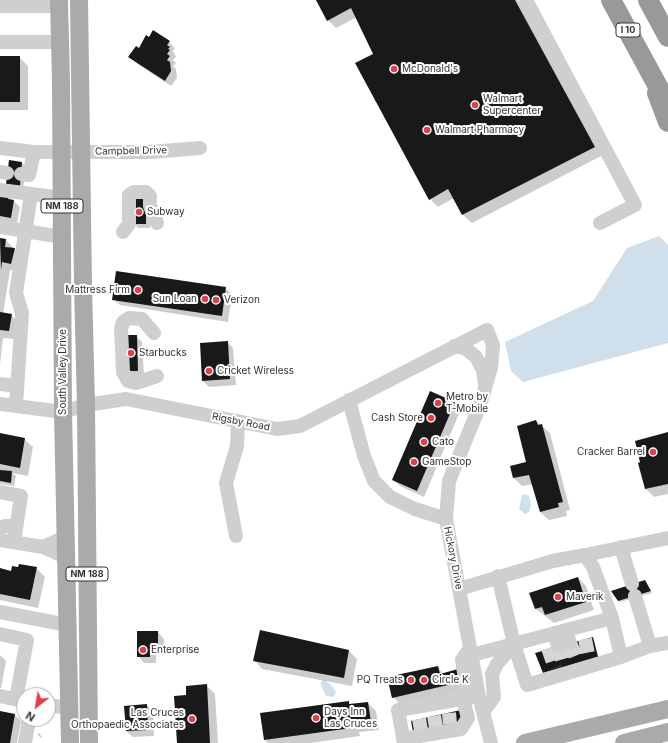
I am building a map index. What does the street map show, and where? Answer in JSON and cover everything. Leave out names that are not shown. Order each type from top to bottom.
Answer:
[{"type":"highway","name":"I 10","points":[[611,0],[668,105]]},
{"type":"highway","points":[[648,0],[668,37]]},
{"type":"highway","points":[[654,0],[668,22]]},
{"type":"highway","points":[[644,60],[668,122]]},
{"type":"main road","name":"South Valley Drive","points":[[79,0],[86,405],[89,743]]},
{"type":"main road","name":"South Valley Drive","points":[[59,3],[63,412],[67,536],[70,743]]},
{"type":"main road","points":[[525,743],[668,709]]},
{"type":"main road","points":[[624,743],[668,732]]},
{"type":"street","points":[[526,0],[634,205],[600,223]]},
{"type":"street","points":[[0,6],[59,3]]},
{"type":"street","points":[[0,42],[60,42]]},
{"type":"street","name":"Campbell Drive","points":[[0,148],[34,152],[151,152],[200,148]]},
{"type":"street","points":[[10,173],[29,175],[34,152]]},
{"type":"street","points":[[0,190],[62,198]]},
{"type":"street","points":[[123,232],[129,224],[129,195],[134,192],[146,192],[150,196],[150,206],[157,223]]},
{"type":"street","points":[[16,406],[22,313],[16,292],[32,194]]},
{"type":"street","points":[[0,227],[62,237]]},
{"type":"street","points":[[154,333],[142,319],[129,318],[123,322],[121,329],[123,372],[128,381],[136,383],[157,376]]},
{"type":"street","name":"Rigsby Road","points":[[0,404],[63,412],[86,405],[126,399],[277,429],[300,426],[487,330]]},
{"type":"street","name":"Hickory Drive","points":[[487,330],[493,345],[491,368],[485,388],[449,481],[446,519],[471,652],[470,698],[483,712],[491,743]]},
{"type":"street","points":[[454,346],[465,348],[476,357],[482,370],[485,388]]},
{"type":"street","points":[[0,384],[17,386]]},
{"type":"street","points":[[349,400],[364,456],[374,481],[390,497],[415,509],[446,519]]},
{"type":"street","points":[[236,536],[226,483],[238,446],[238,422]]},
{"type":"street","points":[[0,492],[21,496],[5,525],[14,542]]},
{"type":"street","points":[[43,547],[67,536]]},
{"type":"street","points":[[459,589],[498,576],[553,561],[668,538]]},
{"type":"street","points":[[0,540],[43,547],[67,558]]},
{"type":"street","points":[[621,547],[650,646]]},
{"type":"street","points":[[585,555],[593,567],[612,618],[621,657]]},
{"type":"street","points":[[498,576],[514,644],[527,685],[573,667],[621,657],[650,646],[668,643]]},
{"type":"street","points":[[0,612],[68,625]]},
{"type":"street","points":[[17,615],[7,635],[27,640],[22,687]]},
{"type":"street","points":[[471,652],[514,644],[557,639],[583,633],[612,618]]},
{"type":"street","points":[[483,712],[494,697],[492,674],[497,664],[514,644]]},
{"type":"street","points":[[0,696],[16,699]]},
{"type":"street","points":[[449,717],[461,729],[468,718],[470,698]]},
{"type":"street","points":[[404,741],[420,723],[449,717],[470,698]]},
{"type":"street","points":[[56,706],[69,708]]},
{"type":"street","points":[[404,741],[398,710],[420,723],[449,717]]},
{"type":"street","points":[[25,743],[28,727]]},
{"type":"water","points":[[659,236],[668,245],[668,343],[523,382],[511,371],[505,342],[593,301],[627,248]]},
{"type":"water","points":[[525,494],[529,496],[531,505],[529,512],[525,514],[519,509],[522,495]]},
{"type":"water","points":[[324,680],[333,687],[336,693],[333,697],[326,696],[321,685],[321,682]]},
{"type":"building","name":"Walmart Supercenter","points":[[316,0],[515,0],[595,147],[462,215],[448,189],[429,200],[355,63],[373,54],[351,8],[327,21]]},
{"type":"building","points":[[153,30],[170,41],[167,45],[170,47],[168,49],[170,50],[167,54],[170,56],[167,60],[170,62],[171,71],[165,81],[128,57],[136,46],[139,48],[146,35],[149,37]]},
{"type":"building","points":[[0,56],[20,56],[20,102],[0,102]]},
{"type":"building","points":[[9,160],[22,162],[20,186],[6,184]]},
{"type":"building","points":[[0,194],[9,195],[8,199],[14,200],[11,218],[0,216]]},
{"type":"building","name":"Subway","points":[[132,199],[146,199],[146,224],[133,224]]},
{"type":"building","points":[[0,238],[6,239],[5,247],[15,248],[11,264],[2,262],[1,270]]},
{"type":"building","points":[[116,271],[226,287],[222,316],[112,300]]},
{"type":"building","points":[[0,312],[12,314],[9,331],[0,330]]},
{"type":"building","name":"Starbucks","points":[[125,335],[137,335],[138,371],[126,371]]},
{"type":"building","points":[[228,341],[230,379],[202,381],[200,343]]},
{"type":"building","points":[[430,391],[455,402],[417,491],[392,480]]},
{"type":"building","points":[[536,420],[538,425],[542,424],[563,502],[558,503],[559,507],[540,512],[529,475],[513,478],[510,466],[526,462],[517,426]]},
{"type":"building","name":"Cracker Barrel","points":[[668,432],[668,484],[645,489],[638,463],[640,462],[635,441]]},
{"type":"building","points":[[0,433],[25,438],[20,468],[0,464]]},
{"type":"building","points":[[0,470],[12,471],[11,483],[0,481]]},
{"type":"building","points":[[19,564],[37,567],[30,600],[0,594],[0,568],[11,571],[12,566],[18,567]]},
{"type":"building","name":"Maverik","points":[[578,577],[586,602],[545,615],[542,607],[535,609],[529,593]]},
{"type":"building","name":"Maverik","points":[[645,580],[651,591],[618,601],[611,591]]},
{"type":"building","name":"Days Inn Las Cruces","points":[[260,630],[349,650],[344,678],[253,661]]},
{"type":"building","name":"Enterprise","points":[[137,631],[158,631],[158,644],[150,644],[150,657],[137,657]]},
{"type":"building","points":[[593,637],[598,657],[543,673],[535,653]]},
{"type":"building","name":"Circle K","points":[[438,666],[440,674],[458,669],[461,682],[392,698],[387,677]]},
{"type":"building","name":"Las Cruces Orthopaedic Associates","points":[[207,684],[210,743],[177,743],[174,696],[186,695],[186,686]]},
{"type":"building","name":"Days Inn Las Cruces","points":[[349,701],[349,704],[368,702],[371,722],[351,724],[352,728],[264,740],[260,713]]},
{"type":"building","points":[[147,704],[148,730],[126,731],[124,706]]},
{"type":"building","name":"Circle K","points":[[461,710],[463,721],[413,732],[411,721]]},
{"type":"building","points":[[0,711],[15,714],[10,743],[0,743]]},
{"type":"tunnel","points":[[585,639],[589,659]]},
{"type":"tunnel","points":[[570,643],[578,662]]},
{"type":"tunnel","points":[[558,646],[564,666]]},
{"type":"tunnel","points":[[548,648],[555,668]]},
{"type":"tunnel","points":[[449,713],[450,724]]},
{"type":"tunnel","points":[[434,716],[436,727]]},
{"type":"tunnel","points":[[419,719],[421,730]]},
{"type":"place","name":"McDonald's","points":[[394,69]]},
{"type":"place","name":"Walmart Supercenter","points":[[475,105]]},
{"type":"place","name":"Walmart Pharmacy","points":[[427,130]]},
{"type":"place","name":"Subway","points":[[139,212]]},
{"type":"place","name":"Mattress Firm","points":[[138,290]]},
{"type":"place","name":"Sun Loan","points":[[205,299]]},
{"type":"place","name":"Verizon","points":[[216,300]]},
{"type":"place","name":"Starbucks","points":[[131,353]]},
{"type":"place","name":"Cricket Wireless","points":[[209,371]]},
{"type":"place","name":"Metro by T-Mobile","points":[[438,403]]},
{"type":"place","name":"Cash Store","points":[[431,418]]},
{"type":"place","name":"Cato","points":[[424,442]]},
{"type":"place","name":"Cracker Barrel","points":[[653,452]]},
{"type":"place","name":"GameStop","points":[[414,462]]},
{"type":"place","name":"Maverik","points":[[558,597]]},
{"type":"place","name":"Enterprise","points":[[143,650]]},
{"type":"place","name":"PQ Treats","points":[[411,680]]},
{"type":"place","name":"Circle K","points":[[424,680]]},
{"type":"place","name":"Days Inn Las Cruces","points":[[316,718]]},
{"type":"place","name":"Las Cruces Orthopaedic Associates","points":[[192,719]]}]
